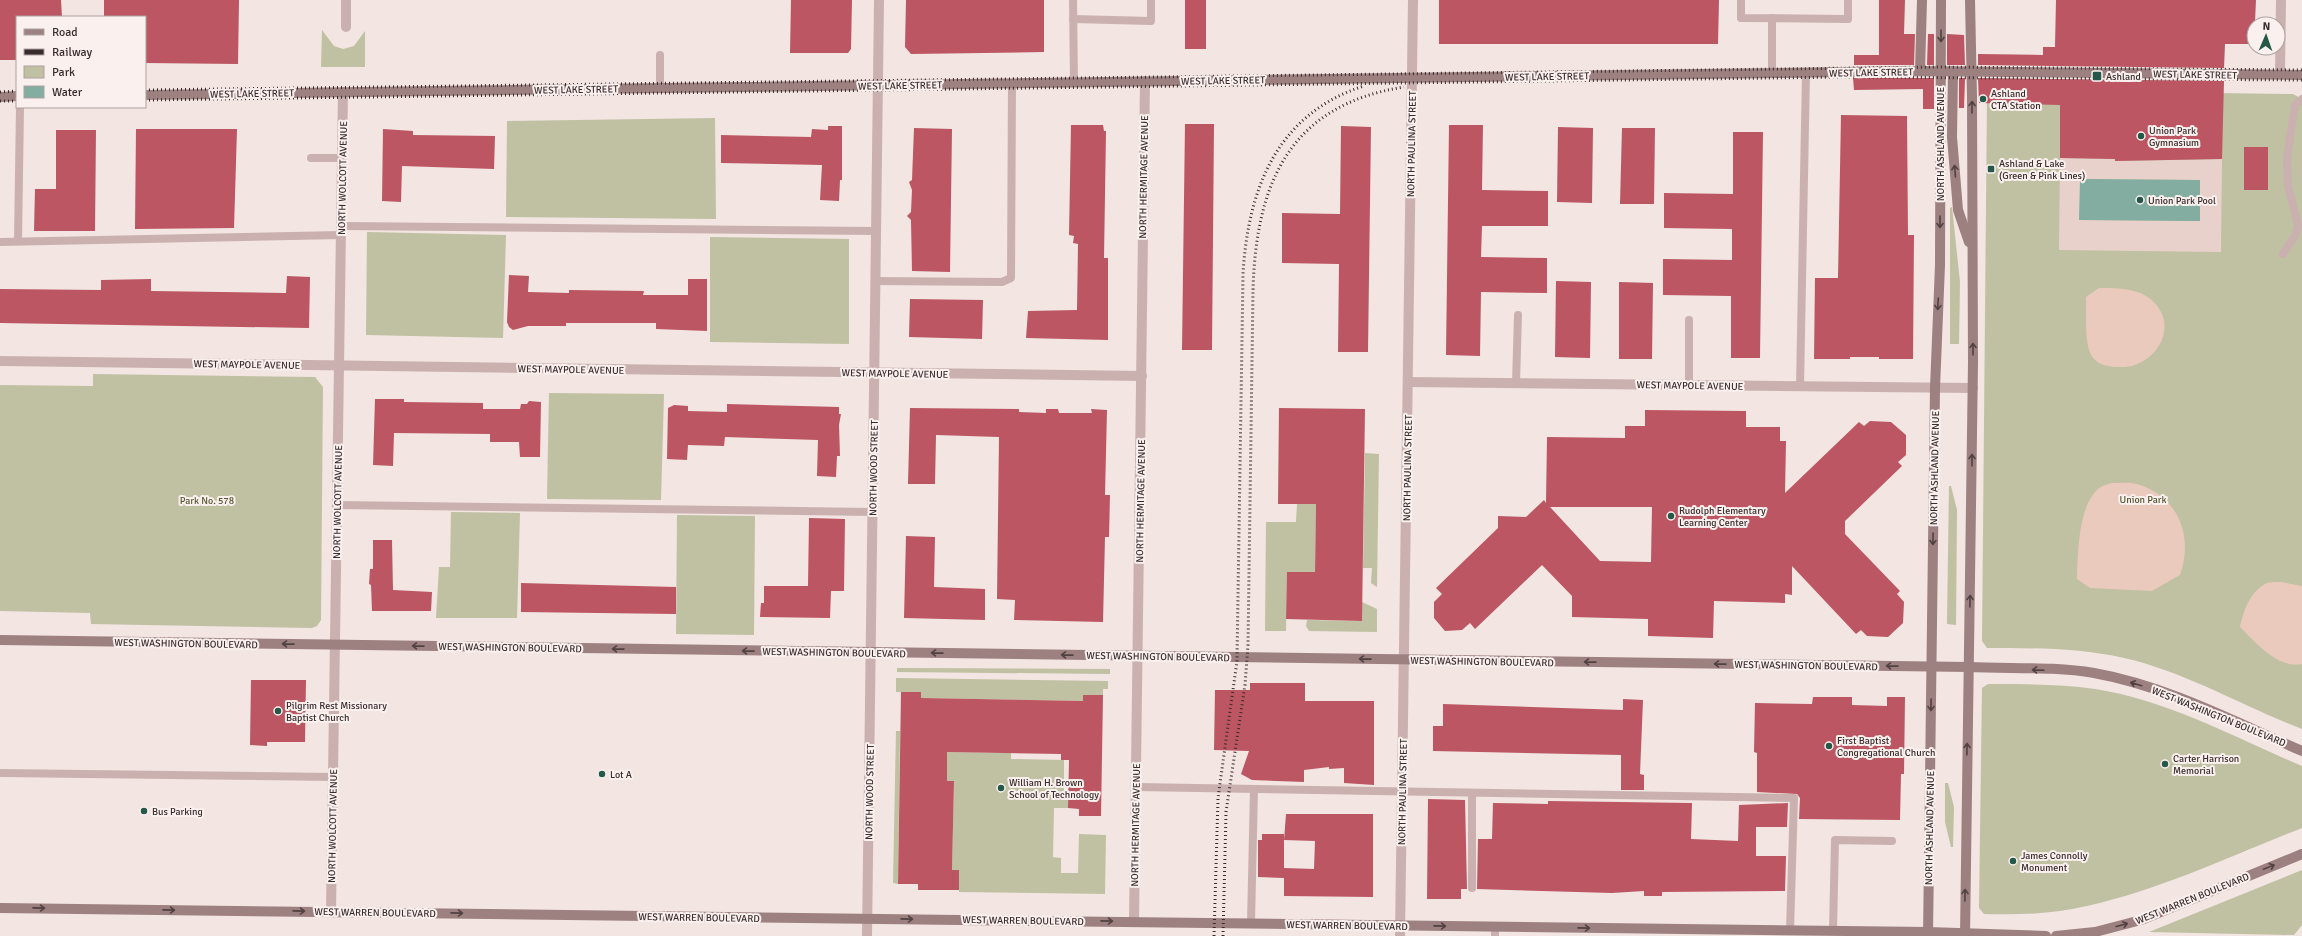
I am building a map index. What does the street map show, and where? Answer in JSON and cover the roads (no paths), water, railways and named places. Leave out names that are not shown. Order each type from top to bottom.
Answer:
[{"type":"street","points":[[346,0],[346,27]]},
{"type":"street","name":"NORTH WOOD STREET","points":[[867,936],[879,0]]},
{"type":"street","name":"NORTH PAULINA STREET","points":[[1400,936],[1413,0]]},
{"type":"street","points":[[1920,71],[1922,0]]},
{"type":"street","name":"NORTH ASHLAND AVENUE","points":[[1928,934],[1935,388],[1940,265],[1941,0]]},
{"type":"street","name":"NORTH ASHLAND AVENUE","points":[[1965,935],[1973,388],[1972,71],[1970,0]]},
{"type":"street","points":[[2280,74],[2281,0]]},
{"type":"street","name":"WEST LAKE STREET","points":[[146,95],[1920,71],[2302,75]]},
{"type":"street","name":"NORTH ASHLAND AVENUE","points":[[1953,71],[1952,137],[1958,210],[1972,249]]},
{"type":"street","name":"NORTH HERMITAGE AVENUE","points":[[1134,922],[1145,81]]},
{"type":"street","name":"NORTH WOLCOTT AVENUE","points":[[331,912],[343,92]]},
{"type":"street","points":[[0,97],[16,96]]},
{"type":"street","name":"WEST MAYPOLE AVENUE","points":[[0,361],[1142,376]]},
{"type":"street","name":"WEST MAYPOLE AVENUE","points":[[1408,382],[1973,388]]},
{"type":"street","name":"WEST WASHINGTON BOULEVARD","points":[[0,640],[1931,666],[2077,671],[2118,678],[2180,699],[2302,751]]},
{"type":"street","name":"WEST WARREN BOULEVARD","points":[[2056,936],[2096,932],[2141,920],[2302,854]]},
{"type":"street","name":"WEST WARREN BOULEVARD","points":[[0,908],[1401,925],[1495,931],[1563,932],[1790,930],[2046,936]]},
{"type":"lane","points":[[1073,0],[1074,82]]},
{"type":"lane","points":[[1073,19],[1151,20],[1151,0]]},
{"type":"lane","points":[[1741,0],[1741,18],[1848,18],[1848,0]]},
{"type":"lane","points":[[1772,18],[1772,73]]},
{"type":"lane","points":[[660,55],[660,88]]},
{"type":"lane","points":[[1800,386],[1806,73]]},
{"type":"lane","points":[[876,281],[1002,282],[1011,278],[1012,83]]},
{"type":"lane","points":[[2283,254],[2296,234],[2298,225],[2288,186],[2287,158],[2295,105],[2302,99]]},
{"type":"lane","points":[[18,242],[20,108]]},
{"type":"lane","points":[[311,158],[343,158]]},
{"type":"lane","points":[[0,242],[342,230],[876,231]]},
{"type":"lane","points":[[1516,383],[1518,316]]},
{"type":"lane","points":[[1688,385],[1689,320]]},
{"type":"lane","points":[[337,505],[873,512]]},
{"type":"lane","points":[[0,773],[333,777]]},
{"type":"lane","points":[[1136,787],[1794,798],[1790,930]]},
{"type":"lane","points":[[1251,923],[1254,790]]},
{"type":"lane","points":[[1472,793],[1472,888]]},
{"type":"lane","points":[[1833,931],[1835,840],[1892,841]]},
{"type":"water","name":"Union Park Pool","points":[[2080,179],[2200,180],[2200,221],[2079,220]]},
{"type":"railway","points":[[146,90],[1935,67],[2302,70]]},
{"type":"railway","points":[[146,100],[1844,77],[2302,80]]},
{"type":"railway","points":[[1214,936],[1218,798],[1237,661],[1243,274],[1246,243],[1252,213],[1260,185],[1272,159],[1288,136],[1309,115],[1334,99],[1364,86]]},
{"type":"railway","points":[[1223,936],[1226,812],[1245,685],[1248,645],[1253,290],[1256,252],[1262,216],[1272,184],[1286,156],[1306,131],[1332,111],[1365,97],[1404,87]]},
{"type":"railway","points":[[0,92],[16,91]]},
{"type":"railway","points":[[0,101],[16,101]]},
{"type":"place","name":"Ashland","points":[[2097,76]]},
{"type":"place","name":"Ashland CTA Station","points":[[1983,99]]},
{"type":"place","name":"Union Park Gymnasium","points":[[2141,136]]},
{"type":"place","name":"Ashland & Lake (Green & Pink Lines)","points":[[1991,169]]},
{"type":"place","name":"Union Park Pool","points":[[2140,200]]},
{"type":"place","name":"Rudolph Elementary Learning Center","points":[[1671,516]]},
{"type":"place","name":"Pilgrim Rest Missionary Baptist Church","points":[[278,711]]},
{"type":"place","name":"First Baptist Congregational Church","points":[[1829,746]]},
{"type":"place","name":"Carter Harrison Memorial","points":[[2165,764]]},
{"type":"place","name":"Lot A","points":[[602,774]]},
{"type":"place","name":"William H. Brown School of Technology","points":[[1001,788]]},
{"type":"place","name":"Bus Parking","points":[[144,811]]},
{"type":"place","name":"James Connolly Monument","points":[[2013,861]]},
{"type":"park label","name":"Union Park","points":[[2143,499]]},
{"type":"park label","name":"Park No. 578","points":[[207,500]]}]
